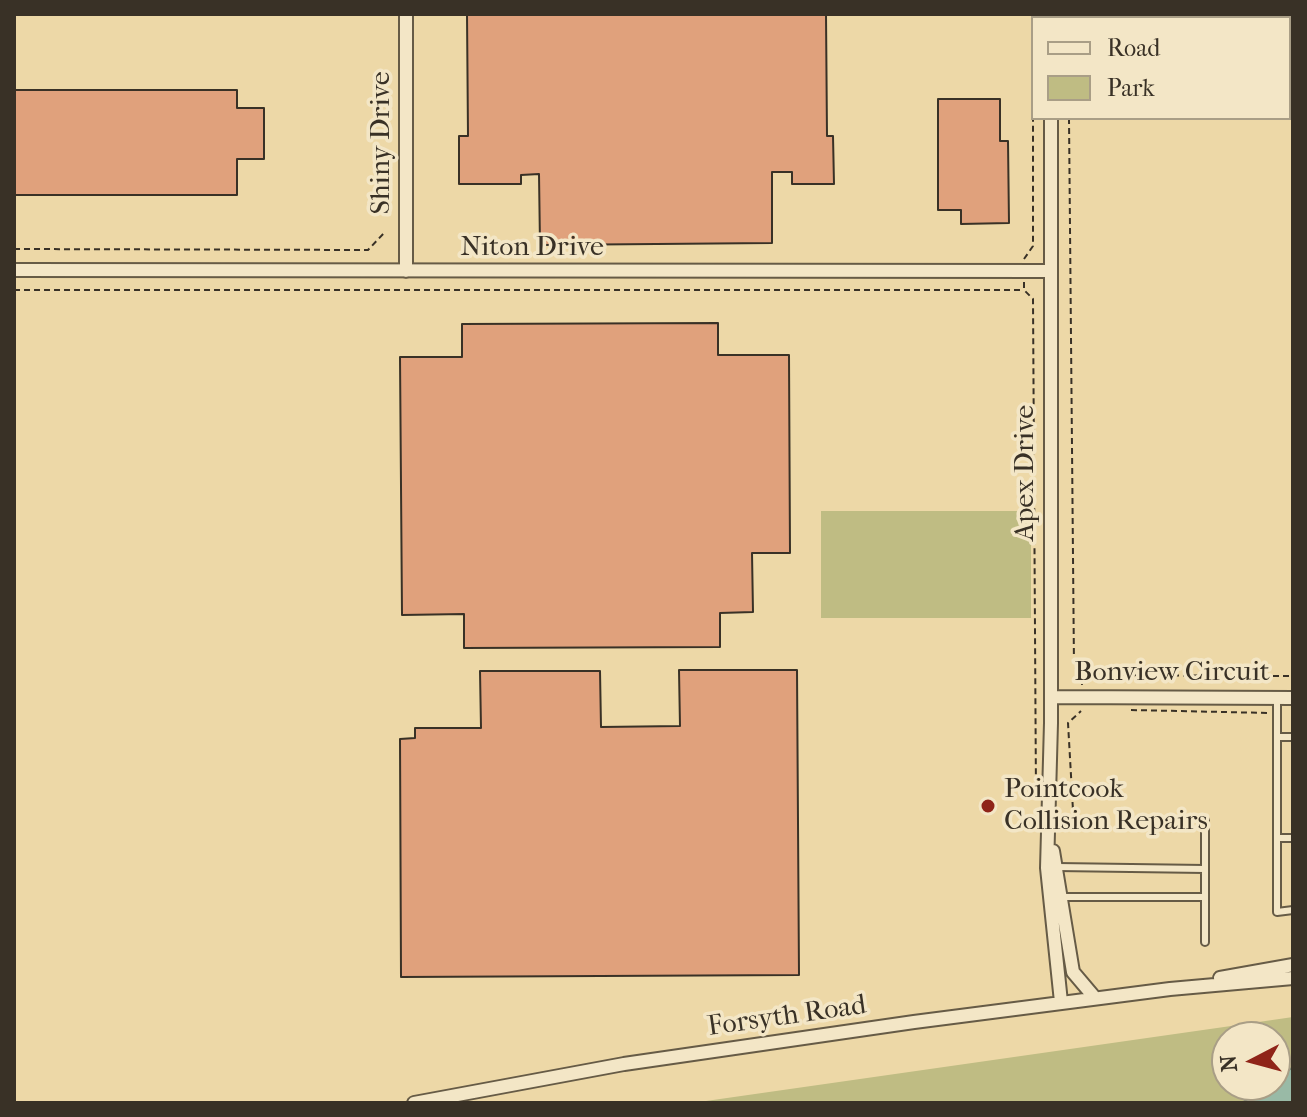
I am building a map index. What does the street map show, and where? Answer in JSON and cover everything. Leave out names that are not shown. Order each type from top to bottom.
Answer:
[{"type":"street","name":"Shiny Drive","points":[[406,14],[406,271]]},
{"type":"street","name":"Apex Drive","points":[[1051,120],[1051,697],[1047,868],[1061,1002]]},
{"type":"street","name":"Niton Drive","points":[[14,270],[1049,271]]},
{"type":"street","name":"Bonview Circuit","points":[[1051,697],[1293,698]]},
{"type":"street","name":"Apex Drive","points":[[1050,828],[1073,972],[1095,998]]},
{"type":"street","name":"Forsyth Road","points":[[1170,989],[1293,965]]},
{"type":"street","name":"Forsyth Road","points":[[414,1103],[609,1067],[1061,1002],[1293,978]]},
{"type":"lane","points":[[1277,698],[1277,912],[1293,910]]},
{"type":"lane","points":[[1277,737],[1293,737]]},
{"type":"lane","points":[[1205,820],[1205,942]]},
{"type":"lane","points":[[1277,838],[1293,838]]},
{"type":"lane","points":[[1056,867],[1205,869]]},
{"type":"lane","points":[[1060,897],[1205,897]]},
{"type":"path","points":[[1076,16],[1293,16]]},
{"type":"path","points":[[1033,120],[1033,246],[1024,256],[1024,290],[1033,299],[1036,796]]},
{"type":"path","points":[[1069,120],[1074,666],[1083,675],[1293,676]]},
{"type":"path","points":[[14,249],[368,250],[385,232]]},
{"type":"path","points":[[14,290],[1024,290]]},
{"type":"path","points":[[1074,828],[1068,723],[1082,709],[1083,675]]},
{"type":"path","points":[[1127,710],[1277,713]]},
{"type":"green space","points":[[821,511],[1031,511],[1031,618],[821,618]]},
{"type":"green space","points":[[1293,1017],[1293,1103],[692,1103],[1211,1029],[1211,1101],[1291,1101],[1291,1021],[1265,1021]]},
{"type":"shaded area","points":[[1293,1067],[1293,1103],[1242,1103],[1291,1101]]},
{"type":"building","points":[[467,14],[826,14],[827,136],[833,136],[834,184],[792,184],[792,172],[772,172],[772,243],[540,245],[539,174],[521,175],[521,184],[459,184],[459,136],[468,136]]},
{"type":"building","points":[[14,90],[237,90],[237,108],[264,108],[264,159],[237,159],[237,195],[14,195]]},
{"type":"building","points":[[938,99],[1000,99],[1000,141],[1008,141],[1009,223],[961,224],[961,210],[938,210]]},
{"type":"building","points":[[718,323],[718,355],[789,355],[790,553],[752,553],[753,612],[720,613],[720,647],[464,648],[464,614],[402,615],[400,357],[462,357],[462,324]]},
{"type":"building","points":[[679,670],[797,670],[799,975],[401,977],[400,739],[415,738],[415,728],[481,728],[480,671],[600,671],[601,727],[680,726]]},
{"type":"place","name":"Pointcook Collision Repairs","points":[[988,806]]}]
